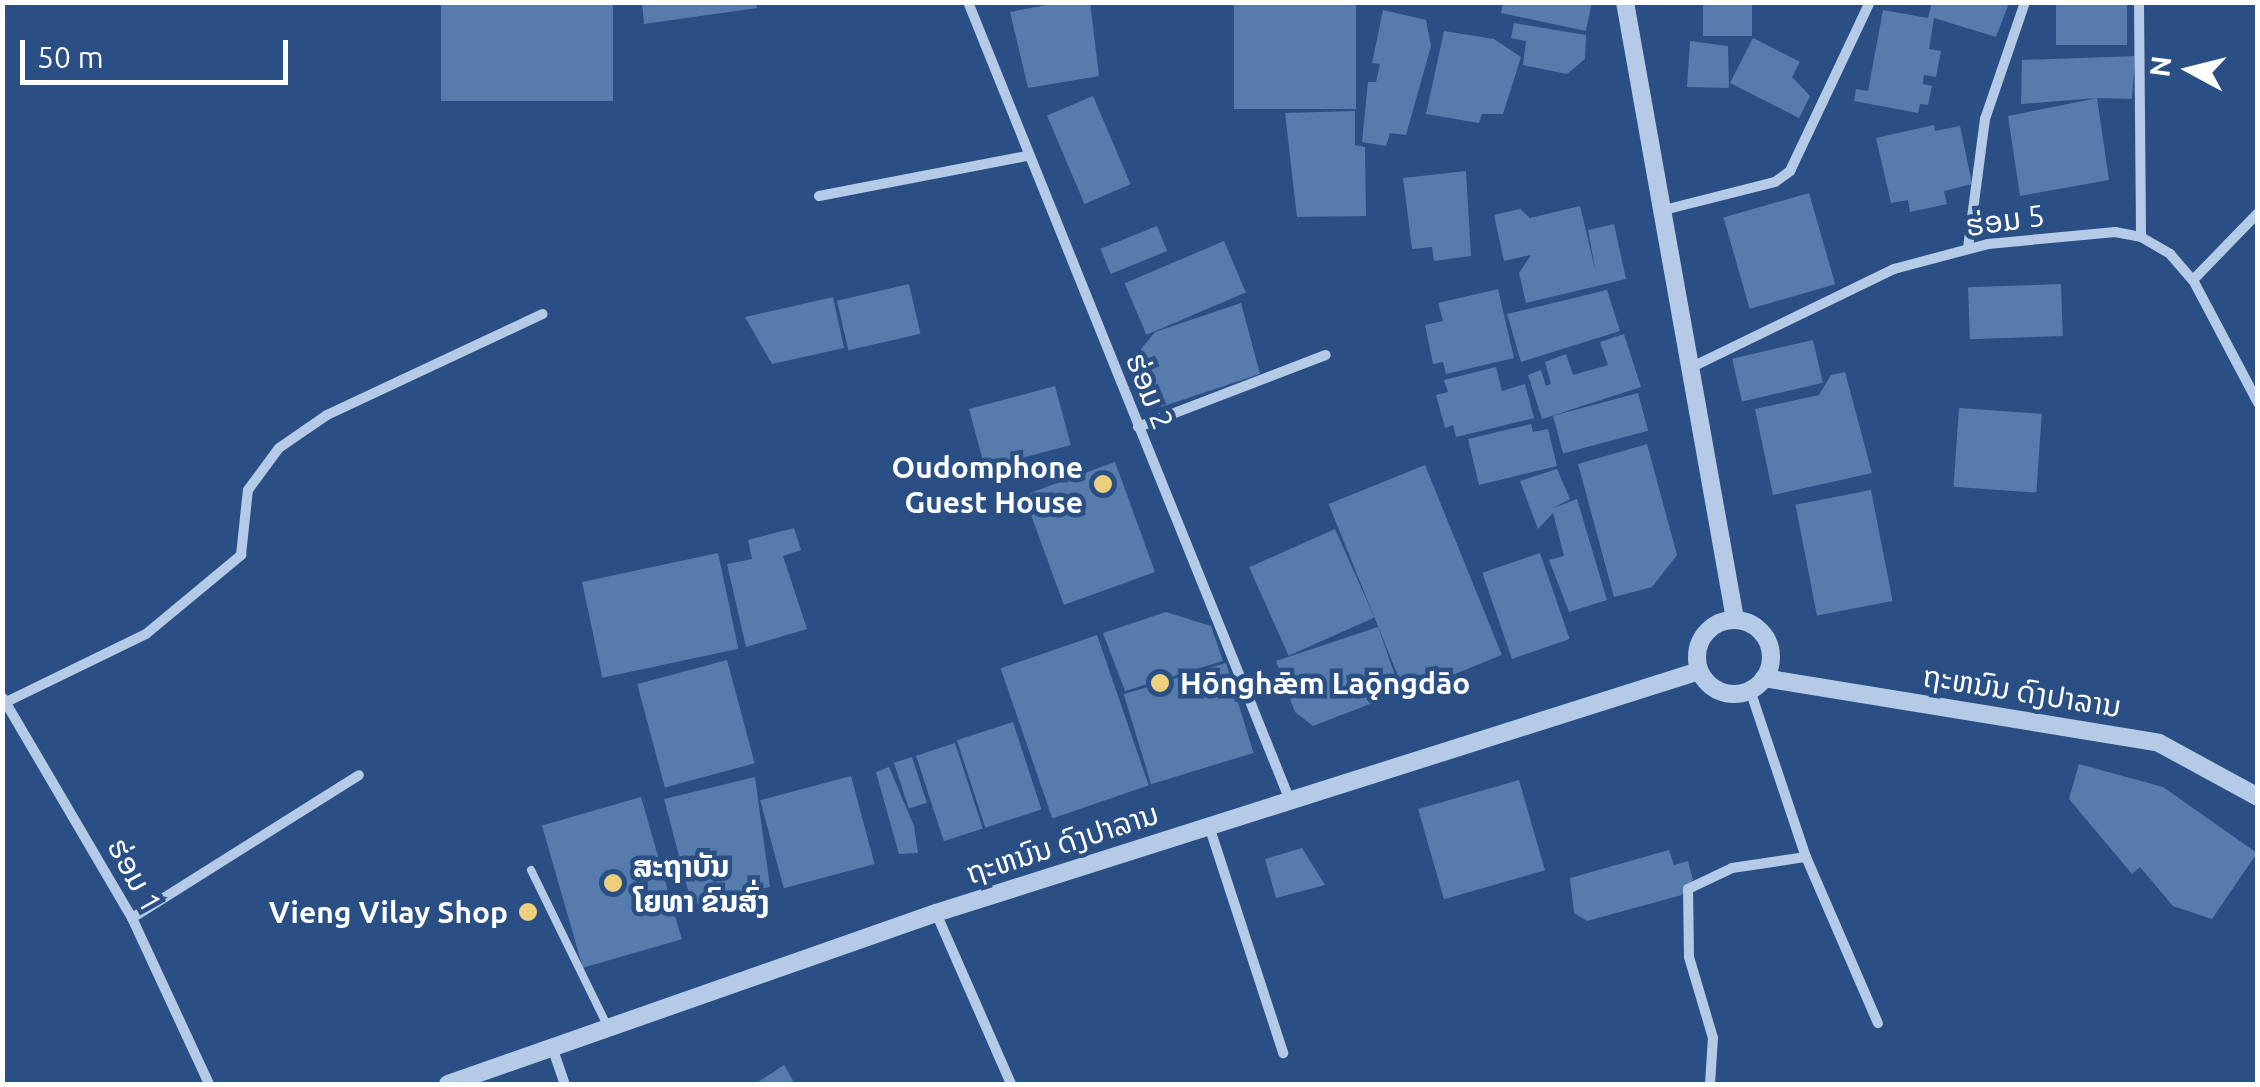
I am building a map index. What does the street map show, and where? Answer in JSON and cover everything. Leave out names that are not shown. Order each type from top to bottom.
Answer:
[{"type":"street","name":"ຮ່ອມ 2","points":[[968,2],[1289,798]]},
{"type":"street","points":[[1625,2],[1659,211],[1692,367],[1736,619]]},
{"type":"street","points":[[1659,211],[1776,182],[1790,171],[1870,2]]},
{"type":"street","points":[[1968,248],[1985,118],[2025,2]]},
{"type":"street","points":[[2140,2],[2141,237],[2170,254],[2193,280],[2258,403]]},
{"type":"street","points":[[819,196],[1027,156]]},
{"type":"street","points":[[2193,280],[2258,214]]},
{"type":"street","name":"ຮ່ອມ 5","points":[[1692,367],[1894,269],[1968,248],[2115,232],[2141,237]]},
{"type":"street","points":[[3,701],[146,634],[241,555],[248,490],[278,448],[327,415],[543,314]]},
{"type":"street","points":[[1138,427],[1326,356]]},
{"type":"street","points":[[1757,684],[1720,692],[1699,671],[1697,650],[1706,631],[1736,619],[1756,627],[1769,645],[1757,684],[1806,857],[1878,1023]]},
{"type":"street","name":"ຖະຫນົນ ດົງປາລານ","points":[[448,1084],[936,913],[1289,798],[1527,730],[1699,671]]},
{"type":"street","name":"ຖະຫນົນ ດົງປາລານ","points":[[1757,684],[2159,744],[2258,797]]},
{"type":"street","name":"ຮ່ອມ 1","points":[[3,701],[132,918],[209,1084]]},
{"type":"street","points":[[132,918],[358,775]]},
{"type":"street","points":[[1208,825],[1283,1052]]},
{"type":"street","points":[[1710,1084],[1713,1038],[1688,958],[1688,889],[1732,868],[1806,857]]},
{"type":"street","points":[[936,913],[1011,1084]]},
{"type":"street","points":[[551,1046],[565,1084]]},
{"type":"lane","points":[[531,870],[608,1027]]},
{"type":"building","points":[[441,2],[613,2],[613,101],[441,101]]},
{"type":"building","points":[[642,2],[756,2],[757,8],[644,24]]},
{"type":"building","points":[[1062,2],[1090,2],[1099,76],[1028,88],[1010,12]]},
{"type":"building","points":[[1234,2],[1356,2],[1356,109],[1234,109]]},
{"type":"building","points":[[1503,2],[1592,2],[1586,31],[1501,13]]},
{"type":"building","points":[[1703,2],[1752,2],[1752,36],[1703,36]]},
{"type":"building","points":[[1932,2],[2009,3],[1996,37],[1934,18],[1929,49],[1941,51],[1936,77],[1924,75],[1923,84],[1932,86],[1928,105],[1920,104],[1918,113],[1854,101],[1856,89],[1868,91],[1883,10],[1928,18]]},
{"type":"building","points":[[2056,2],[2127,2],[2127,45],[2056,45]]},
{"type":"building","points":[[1383,10],[1426,20],[1431,46],[1406,135],[1390,133],[1386,146],[1362,142],[1368,82],[1376,82],[1380,64],[1372,63]]},
{"type":"building","points":[[1514,23],[1586,35],[1585,59],[1567,74],[1523,65],[1526,41],[1511,38]]},
{"type":"building","points":[[1444,31],[1494,39],[1521,57],[1503,114],[1482,114],[1479,123],[1426,114]]},
{"type":"building","points":[[1753,38],[1800,62],[1792,77],[1810,96],[1799,118],[1730,83]]},
{"type":"building","points":[[1690,41],[1728,46],[1729,88],[1687,87]]},
{"type":"building","points":[[2135,56],[2132,99],[2021,104],[2022,60]]},
{"type":"building","points":[[1093,96],[1131,184],[1084,204],[1047,116]]},
{"type":"building","points":[[2097,98],[2109,180],[2020,196],[2008,116]]},
{"type":"building","points":[[1355,111],[1355,145],[1365,147],[1366,216],[1297,217],[1285,113]]},
{"type":"building","points":[[1934,125],[1935,131],[1960,126],[1972,184],[1944,191],[1947,204],[1910,212],[1908,200],[1891,203],[1876,138]]},
{"type":"building","points":[[1466,171],[1471,256],[1434,261],[1432,247],[1412,249],[1403,178]]},
{"type":"building","points":[[1809,193],[1835,284],[1750,309],[1723,218]]},
{"type":"building","points":[[1580,206],[1596,273],[1588,230],[1614,224],[1626,279],[1526,303],[1519,273],[1531,255],[1504,261],[1494,215],[1520,209],[1530,218]]},
{"type":"building","points":[[1157,226],[1167,251],[1111,274],[1100,249]]},
{"type":"building","points":[[1224,241],[1246,293],[1146,335],[1125,283]]},
{"type":"building","points":[[909,284],[920,334],[848,350],[837,301]]},
{"type":"building","points":[[2061,284],[2063,336],[1970,339],[1968,287]]},
{"type":"building","points":[[1498,289],[1514,358],[1446,374],[1443,362],[1433,364],[1425,325],[1443,321],[1438,303]]},
{"type":"building","points":[[1607,290],[1620,331],[1521,362],[1507,314]]},
{"type":"building","points":[[833,297],[844,348],[772,364],[745,317]]},
{"type":"building","points":[[1241,303],[1260,374],[1161,407],[1141,349],[1155,332]]},
{"type":"building","points":[[1624,334],[1641,387],[1542,419],[1528,375],[1541,370],[1546,386],[1551,384],[1545,362],[1566,354],[1573,375],[1608,365],[1600,342]]},
{"type":"building","points":[[1813,340],[1823,383],[1742,402],[1732,359]]},
{"type":"building","points":[[1496,367],[1502,391],[1525,384],[1534,418],[1456,437],[1453,425],[1445,428],[1436,395],[1448,392],[1444,380]]},
{"type":"building","points":[[1845,372],[1872,473],[1773,495],[1755,409],[1819,395],[1831,375]]},
{"type":"building","points":[[1055,386],[1071,445],[985,468],[969,409]]},
{"type":"building","points":[[1638,393],[1648,431],[1563,453],[1553,416]]},
{"type":"building","points":[[1959,408],[2042,414],[2036,493],[1953,487]]},
{"type":"building","points":[[1531,424],[1533,432],[1548,429],[1557,466],[1479,485],[1468,439]]},
{"type":"building","points":[[1647,444],[1677,555],[1652,587],[1614,597],[1578,464]]},
{"type":"building","points":[[1115,462],[1155,572],[1064,605],[1024,495]]},
{"type":"building","points":[[1425,465],[1502,655],[1405,694],[1329,504]]},
{"type":"building","points":[[1557,469],[1570,499],[1551,509],[1577,499],[1607,600],[1569,612],[1549,560],[1564,556],[1553,513],[1538,529],[1520,481]]},
{"type":"building","points":[[1871,490],[1893,601],[1817,616],[1795,505]]},
{"type":"building","points":[[794,528],[801,550],[783,556],[807,629],[746,647],[727,564],[752,559],[748,540]]},
{"type":"building","points":[[1335,529],[1374,618],[1289,656],[1249,567]]},
{"type":"building","points":[[718,553],[738,649],[602,678],[582,582]]},
{"type":"building","points":[[1540,553],[1570,639],[1512,659],[1482,573]]},
{"type":"building","points":[[1166,612],[1211,626],[1223,661],[1125,691],[1103,633]]},
{"type":"building","points":[[1378,627],[1401,692],[1313,726],[1295,712],[1276,661]]},
{"type":"building","points":[[1097,635],[1149,785],[1052,819],[1001,668]]},
{"type":"building","points":[[727,660],[755,763],[665,787],[637,684]]},
{"type":"building","points":[[1226,663],[1253,753],[1151,784],[1124,694]]},
{"type":"building","points":[[1013,722],[1041,809],[985,828],[957,740]]},
{"type":"building","points":[[955,743],[983,829],[944,841],[916,756]]},
{"type":"building","points":[[912,757],[927,803],[909,809],[894,763]]},
{"type":"building","points":[[2079,764],[2163,787],[2257,853],[2212,919],[2173,906],[2140,867],[2132,874],[2069,799]]},
{"type":"building","points":[[889,767],[914,826],[918,853],[899,854],[876,772]]},
{"type":"building","points":[[851,776],[875,864],[784,888],[760,800]]},
{"type":"building","points":[[755,777],[770,887],[692,905],[664,799]]},
{"type":"building","points":[[1519,780],[1545,870],[1444,899],[1418,809]]},
{"type":"building","name":"ສະຖາບັນ ໂຍທາ ຂົນສົ່ງ","points":[[641,797],[682,939],[583,968],[542,825]]},
{"type":"building","points":[[1302,848],[1325,885],[1276,898],[1265,859]]},
{"type":"building","points":[[1669,850],[1674,865],[1688,861],[1693,880],[1682,895],[1587,921],[1574,913],[1570,878]]},
{"type":"building","points":[[784,1065],[795,1084],[755,1084]]},
{"type":"place","name":"Oudomphone Guest House","points":[[1103,484]]},
{"type":"place","name":"Hōnghǣm Laǭngdāo","points":[[1160,683]]},
{"type":"place","name":"ສະຖາບັນ ໂຍທາ ຂົນສົ່ງ","points":[[613,883]]},
{"type":"place","name":"Vieng Vilay Shop","points":[[528,912]]}]
